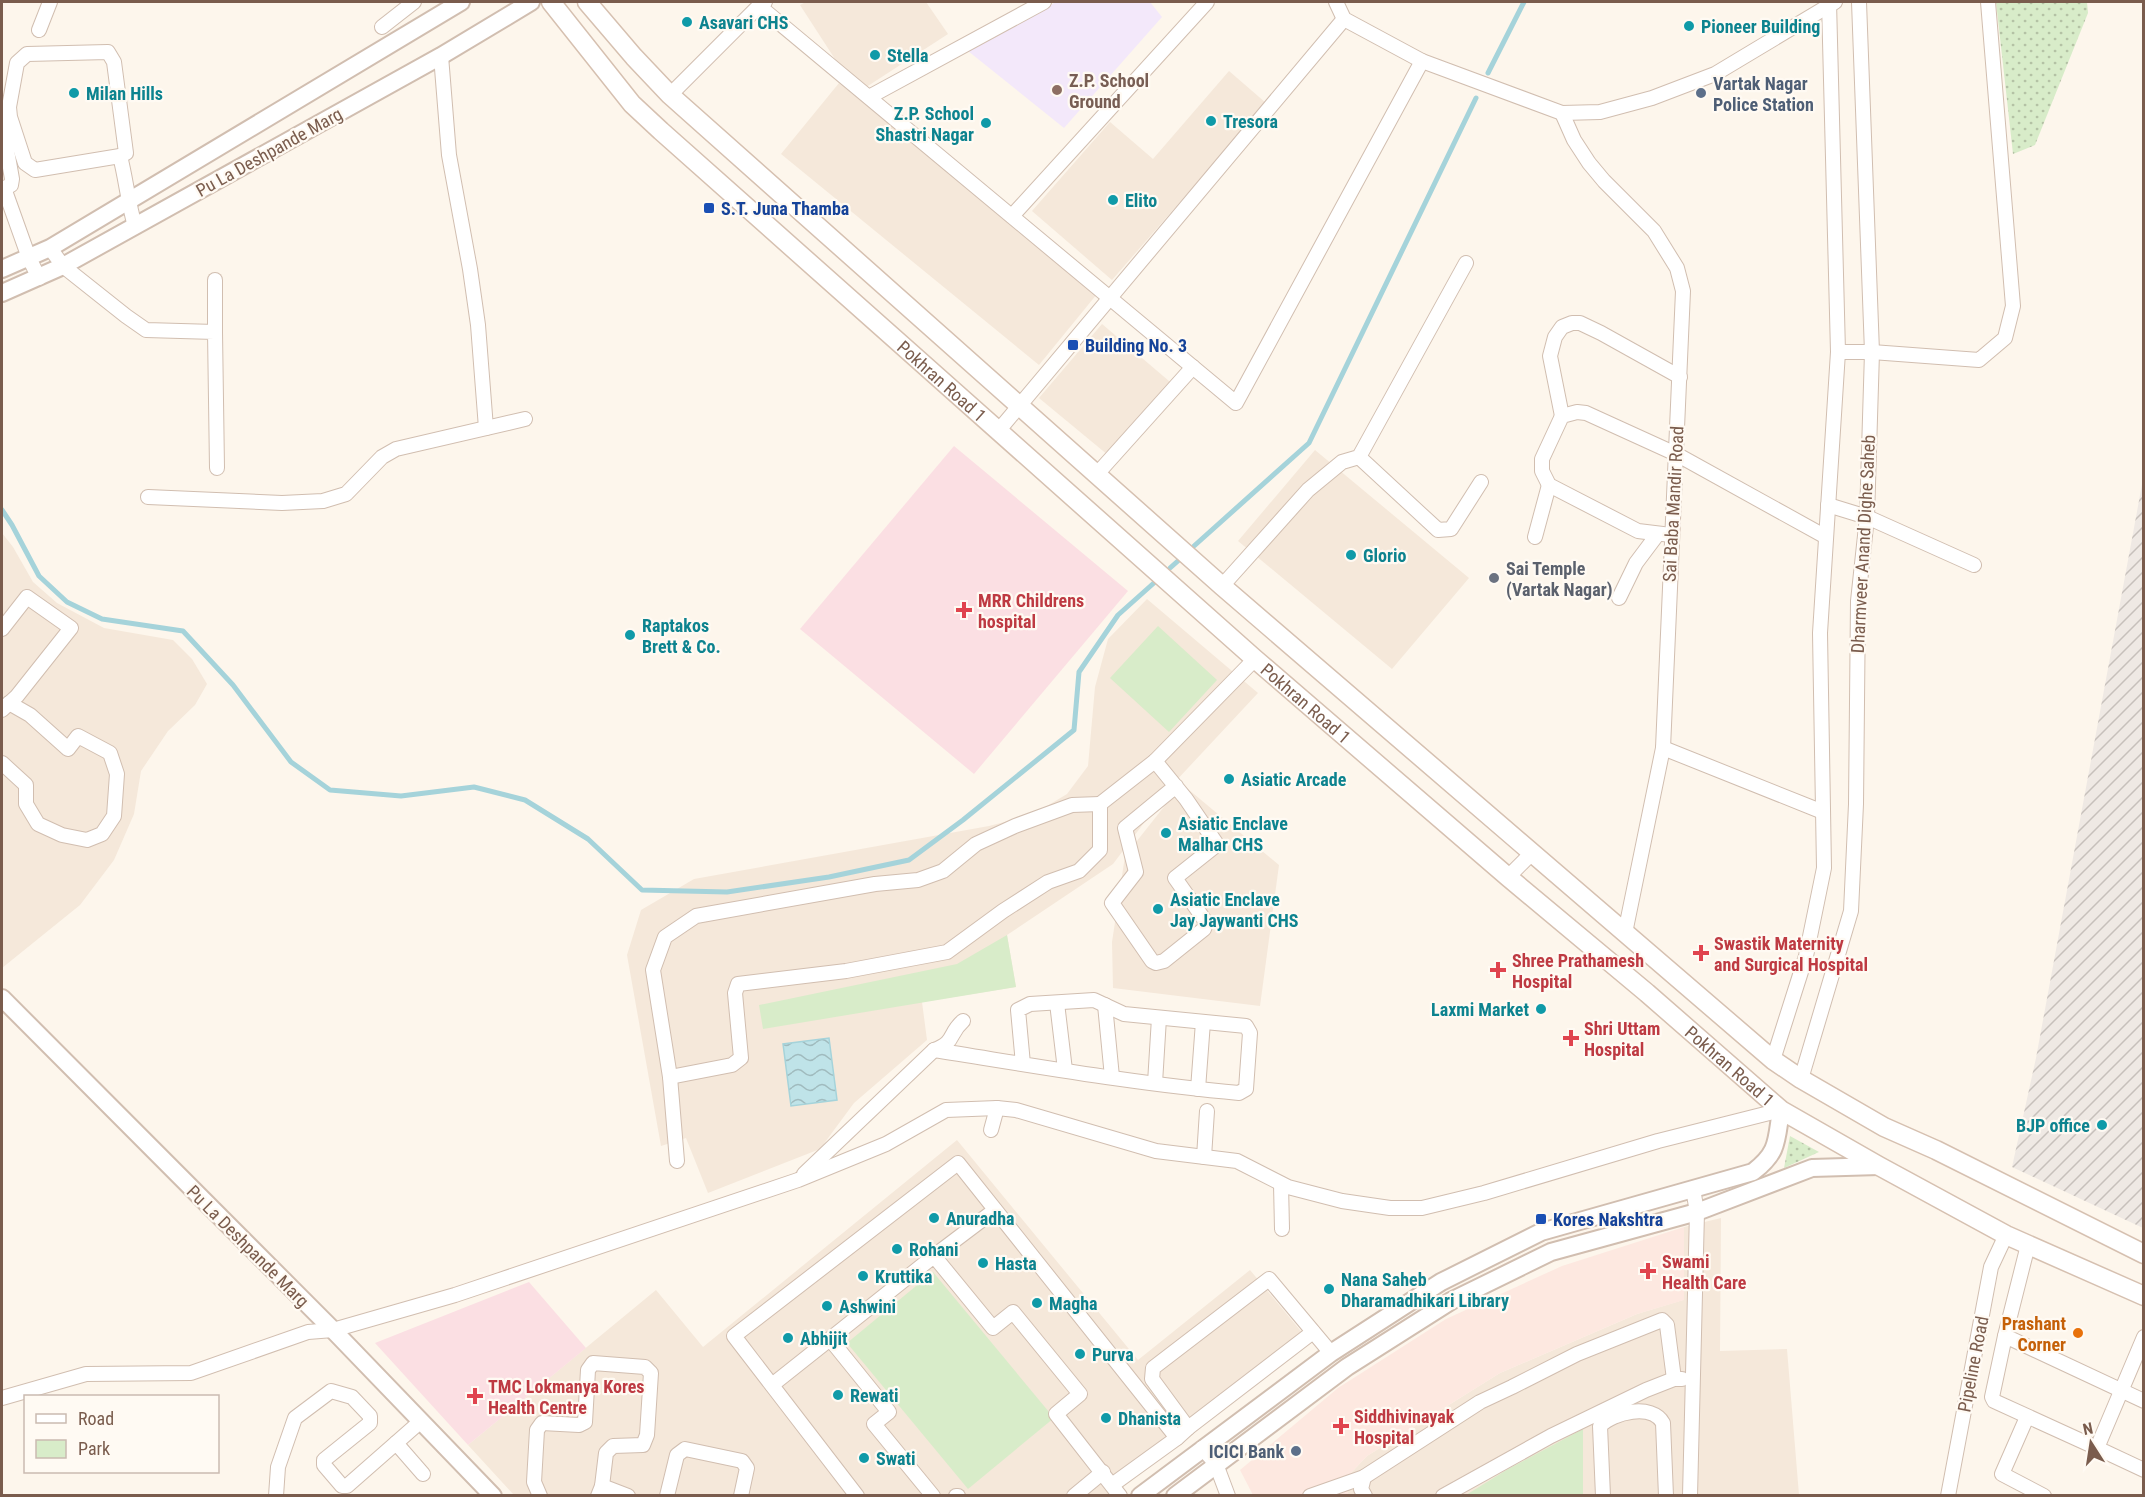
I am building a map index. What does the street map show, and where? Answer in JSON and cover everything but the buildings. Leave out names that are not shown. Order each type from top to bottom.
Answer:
[{"type":"main road","name":"Pokhran Road 1","points":[[551,2],[632,104],[1255,659],[1781,1110],[2002,1233],[2144,1296]]},
{"type":"main road","name":"Pokhran Road 1","points":[[587,2],[633,57],[670,95],[1222,586],[1773,1060],[1801,1079],[1884,1126],[2144,1254]]},
{"type":"street","points":[[39,30],[50,2]]},
{"type":"street","points":[[382,27],[414,2]]},
{"type":"street","name":"Pu La Deshpande Marg","points":[[2,269],[50,249],[461,2]]},
{"type":"street","name":"Pu La Deshpande Marg","points":[[2,293],[63,266],[441,56],[531,2]]},
{"type":"street","points":[[870,98],[1044,2]]},
{"type":"street","points":[[1012,216],[1207,2]]},
{"type":"street","points":[[1336,2],[1344,19],[1422,61],[1562,113],[1600,112],[1652,98],[1715,74],[1831,2]]},
{"type":"street","name":"Dharmveer Anand Dighe Saheb","points":[[1773,1060],[1809,945],[1824,868],[1820,633],[1838,352],[1831,2]]},
{"type":"street","name":"Dharmveer Anand Dighe Saheb","points":[[1801,1079],[1851,910],[1856,804],[1858,601],[1867,517],[1872,352],[1859,2]]},
{"type":"street","points":[[1838,352],[1872,352],[1979,360],[2005,338],[2013,306],[1988,2]]},
{"type":"street","points":[[670,95],[763,4],[870,98],[1236,403],[1422,61]]},
{"type":"street","points":[[999,430],[1344,19]]},
{"type":"street","points":[[108,52],[114,62],[127,145],[126,153],[120,156],[35,170],[25,163],[9,107],[17,63],[27,54],[108,52]]},
{"type":"street","points":[[441,56],[450,156],[478,325],[486,428]]},
{"type":"street","name":"Sai Baba Mandir Road","points":[[1562,113],[1574,140],[1589,163],[1654,231],[1677,268],[1683,291],[1676,454],[1664,535],[1663,748],[1625,933]]},
{"type":"street","points":[[2,122],[12,179],[11,184],[3,189],[28,258],[39,278]]},
{"type":"street","points":[[120,156],[126,179],[128,202],[135,226]]},
{"type":"street","points":[[50,249],[63,266],[147,330],[215,332]]},
{"type":"street","points":[[1222,586],[1308,490],[1342,462],[1359,457],[1466,263]]},
{"type":"street","points":[[215,280],[217,468]]},
{"type":"street","points":[[1664,535],[1638,531],[1549,485],[1542,471],[1542,459],[1562,416],[1550,356],[1555,337],[1562,327],[1580,323],[1680,377]]},
{"type":"street","points":[[1097,474],[1193,367]]},
{"type":"street","points":[[1562,416],[1586,412],[1676,454],[1826,537]]},
{"type":"street","points":[[148,497],[282,503],[323,501],[346,494],[382,457],[396,448],[525,419]]},
{"type":"street","points":[[1359,457],[1438,530],[1450,529],[1481,482]]},
{"type":"street","points":[[1535,537],[1549,485]]},
{"type":"street","points":[[1828,505],[1867,517],[1974,565]]},
{"type":"street","points":[[1620,598],[1636,563],[1664,535]]},
{"type":"street","points":[[2,629],[27,597],[71,628],[17,696],[5,706]]},
{"type":"street","points":[[677,1161],[670,1077],[652,970],[665,937],[696,916],[875,884],[918,879],[943,872],[976,844],[1015,826],[1072,805],[1100,804],[1155,761],[1255,659]]},
{"type":"street","points":[[2,763],[26,784],[26,804],[38,824],[62,835],[87,840],[102,834],[114,816],[117,774],[110,753],[78,736],[68,749],[30,715],[5,706]]},
{"type":"street","points":[[1663,748],[1823,812]]},
{"type":"street","points":[[1155,761],[1176,786],[1216,843],[1175,878],[1206,922],[1204,929],[1164,961],[1156,963],[1152,961],[1112,903],[1136,872],[1125,828],[1176,786]]},
{"type":"street","points":[[670,1077],[732,1065],[741,1059],[735,993],[738,984],[846,972],[947,952],[1048,882],[1079,871],[1100,850],[1100,804]]},
{"type":"street","points":[[1508,878],[1532,853]]},
{"type":"street","name":"Pu La Deshpande Marg","points":[[2,998],[333,1330],[493,1496]]},
{"type":"street","points":[[934,1050],[1023,1064],[1112,1077],[1239,1093],[1246,1089],[1250,1033],[1246,1026],[1124,1014],[1094,1000],[1030,1004],[1018,1010],[1023,1064]]},
{"type":"street","points":[[1057,1003],[1065,1070]]},
{"type":"street","points":[[1105,1005],[1112,1077]]},
{"type":"street","points":[[1155,1083],[1159,1018]]},
{"type":"street","points":[[798,1180],[934,1050],[947,1046],[954,1029],[963,1021]]},
{"type":"street","points":[[1198,1089],[1203,1022]]},
{"type":"street","points":[[2,1398],[86,1374],[191,1373],[308,1332],[333,1330],[455,1295],[798,1180],[886,1144],[946,1110],[997,1108],[1016,1110],[1156,1151],[1237,1161],[1281,1184],[1342,1201],[1390,1208],[1422,1208],[1484,1193],[1658,1141],[1781,1110],[1774,1151],[1767,1161],[1753,1172],[1541,1232],[1441,1282],[1331,1353],[1140,1496]]},
{"type":"street","points":[[991,1130],[997,1108]]},
{"type":"street","points":[[1204,1157],[1207,1111]]},
{"type":"street","points":[[857,1496],[734,1336],[958,1163],[1177,1438]]},
{"type":"street","points":[[1175,1496],[1347,1367],[1451,1301],[1551,1252],[1697,1212],[1812,1168],[1879,1166]]},
{"type":"street","points":[[1281,1184],[1282,1229]]},
{"type":"street","points":[[1690,1496],[1697,1212],[1693,1189]]},
{"type":"street","points":[[772,1385],[934,1256],[996,1210]]},
{"type":"street","name":"Pipeline Road","points":[[1948,1496],[1991,1267],[2002,1233]]},
{"type":"street","points":[[2028,1245],[1992,1397],[1998,1404],[2144,1470]]},
{"type":"street","points":[[934,1256],[993,1328],[1013,1312],[1080,1394],[1056,1414],[1116,1490],[1188,1428],[1313,1332]]},
{"type":"street","points":[[1188,1428],[1152,1379],[1153,1368],[1269,1279],[1331,1353]]},
{"type":"street","points":[[1310,1496],[1364,1477],[1480,1402],[1577,1354],[1662,1320],[1667,1325],[1674,1379]]},
{"type":"street","points":[[2005,1336],[2144,1401]]},
{"type":"street","points":[[2097,1448],[2144,1337]]},
{"type":"street","points":[[830,1339],[889,1412],[874,1424],[933,1496]]},
{"type":"street","points":[[540,1496],[534,1482],[537,1430],[542,1423],[579,1425],[585,1422],[588,1370],[593,1363],[645,1367],[651,1373],[648,1436],[643,1445],[614,1446],[606,1453],[600,1491],[628,1496]]},
{"type":"street","points":[[1443,1496],[1551,1436],[1646,1390],[1674,1379],[1693,1379]]},
{"type":"street","points":[[276,1496],[278,1467],[295,1418],[331,1391],[352,1396],[370,1416],[370,1423],[324,1460],[324,1466],[342,1486],[347,1486],[421,1421]]},
{"type":"street","points":[[1603,1496],[1600,1426],[1609,1418],[1630,1411],[1652,1414],[1660,1418],[1663,1423],[1666,1496]]},
{"type":"street","points":[[2027,1416],[2001,1472],[2003,1476],[2044,1496]]},
{"type":"street","points":[[396,1443],[423,1474]]},
{"type":"street","points":[[1202,1448],[1216,1464],[1228,1496]]},
{"type":"street","points":[[667,1496],[677,1455],[685,1449],[742,1461],[747,1468],[741,1496]]},
{"type":"street","points":[[1074,1496],[1103,1472]]},
{"type":"street","points":[[1364,1477],[1361,1489],[1365,1496]]},
{"type":"shaded area","name":"Stella","points":[[806,2],[926,2],[948,34],[857,93],[800,5]]},
{"type":"shaded area","name":"Z.P. School Ground","points":[[1056,2],[1150,2],[1162,17],[1064,128],[968,51]]},
{"type":"shaded area","points":[[1229,71],[1266,103],[1112,280],[1032,211],[1110,122],[1153,159]]},
{"type":"shaded area","points":[[839,83],[1097,294],[1039,365],[781,154]]},
{"type":"shaded area","points":[[1102,324],[1176,387],[1114,460],[1039,398]]},
{"type":"shaded area","name":"MRR Childrens hospital","points":[[954,446],[1128,591],[974,774],[800,629]]},
{"type":"shaded area","points":[[1315,450],[1469,578],[1392,669],[1238,541]]},
{"type":"shaded area","points":[[2143,479],[2143,1228],[2012,1167],[2036,1058]]},
{"type":"shaded area","points":[[2,533],[13,547],[33,582],[57,603],[104,628],[173,640],[192,659],[207,684],[195,705],[168,731],[141,771],[134,814],[114,860],[80,905],[2,968]]},
{"type":"shaded area","points":[[1147,599],[1258,693],[1174,783],[1113,864],[1007,935],[1016,987],[922,1002],[927,1040],[854,1103],[820,1149],[708,1193],[686,1138],[661,1146],[627,955],[641,910],[694,879],[989,826],[1032,815],[1067,794],[1088,766],[1095,687],[1108,639]]},
{"type":"shaded area","points":[[1182,784],[1279,865],[1260,1006],[1113,988],[1112,942],[1125,856]]},
{"type":"shaded area","points":[[957,1140],[1138,1360],[1250,1270],[1310,1342],[1113,1495],[514,1495],[468,1445],[656,1290],[703,1347]]},
{"type":"shaded area","points":[[1721,1218],[1720,1351],[1787,1349],[1799,1495],[1349,1496],[1346,1489],[1350,1474],[1367,1456],[1500,1373],[1637,1314],[1683,1300],[1684,1227]]},
{"type":"shaded area","points":[[1684,1227],[1684,1300],[1637,1314],[1500,1373],[1367,1456],[1350,1474],[1346,1488],[1349,1495],[1253,1495],[1240,1470],[1338,1388],[1446,1319],[1562,1266]]},
{"type":"shaded area","name":"TMC Lokmanya Kores Health Centre","points":[[529,1282],[586,1348],[468,1445],[375,1343]]},
{"type":"green space","points":[[1996,2],[2087,2],[2088,13],[2035,145],[2013,154]]},
{"type":"green space","points":[[1158,626],[1217,680],[1169,732],[1110,678]]},
{"type":"green space","points":[[1007,935],[1016,987],[763,1029],[759,1005],[957,964]]},
{"type":"green space","points":[[1790,1136],[1819,1152],[1784,1168]]},
{"type":"green space","points":[[933,1272],[1054,1418],[968,1489],[847,1343]]},
{"type":"green space","points":[[1583,1429],[1583,1495],[1466,1495],[1508,1469]]},
{"type":"water","points":[[829,1038],[837,1100],[791,1106],[783,1044]]},
{"type":"waterway","points":[[1488,73],[1524,2]]},
{"type":"waterway","points":[[1194,546],[1309,443],[1476,98]]},
{"type":"waterway","points":[[2,510],[39,576],[67,602],[102,619],[183,631],[233,685],[291,762],[330,790],[401,796],[474,787],[525,800],[588,839],[642,890],[727,892],[829,877],[909,860],[963,820],[1074,730],[1079,672],[1118,615],[1155,582]]},
{"type":"waterway","points":[[1170,568],[1179,560]]},
{"type":"place","name":"Asavari CHS","points":[[687,22]]},
{"type":"place","name":"Pioneer Building","points":[[1689,26]]},
{"type":"place","name":"Stella","points":[[875,55]]},
{"type":"place","name":"Z.P. School Ground","points":[[1057,90]]},
{"type":"place","name":"Milan Hills","points":[[74,93]]},
{"type":"place","name":"Vartak Nagar Police Station","points":[[1701,93]]},
{"type":"place","name":"Tresora","points":[[1211,121]]},
{"type":"place","name":"Z.P. School Shastri Nagar","points":[[986,123]]},
{"type":"place","name":"Elito","points":[[1113,200]]},
{"type":"place","name":"S.T. Juna Thamba","points":[[709,208]]},
{"type":"place","name":"Building No. 3","points":[[1073,345]]},
{"type":"place","name":"Glorio","points":[[1351,555]]},
{"type":"place","name":"Sai Temple (Vartak Nagar)","points":[[1494,578]]},
{"type":"place","name":"MRR Childrens hospital","points":[[964,610]]},
{"type":"place","name":"Raptakos Brett & Co.","points":[[630,635]]},
{"type":"place","name":"Asiatic Arcade","points":[[1229,779]]},
{"type":"place","name":"Asiatic Enclave Malhar CHS","points":[[1166,833]]},
{"type":"place","name":"Asiatic Enclave Jay Jaywanti CHS","points":[[1158,909]]},
{"type":"place","name":"Swastik Maternity and Surgical Hospital","points":[[1701,953]]},
{"type":"place","name":"Shree Prathamesh Hospital","points":[[1498,970]]},
{"type":"place","name":"Laxmi Market","points":[[1541,1009]]},
{"type":"place","name":"Shri Uttam Hospital","points":[[1571,1038]]},
{"type":"place","name":"BJP office","points":[[2102,1125]]},
{"type":"place","name":"Anuradha","points":[[934,1218]]},
{"type":"place","name":"Kores Nakshtra","points":[[1541,1219]]},
{"type":"place","name":"Rohani","points":[[897,1249]]},
{"type":"place","name":"Hasta","points":[[983,1263]]},
{"type":"place","name":"Swami Health Care","points":[[1648,1271]]},
{"type":"place","name":"Kruttika","points":[[863,1276]]},
{"type":"place","name":"Nana Saheb Dharamadhikari Library","points":[[1329,1289]]},
{"type":"place","name":"Magha","points":[[1037,1303]]},
{"type":"place","name":"Ashwini","points":[[827,1306]]},
{"type":"place","name":"Prashant Corner","points":[[2078,1333]]},
{"type":"place","name":"Abhijit","points":[[788,1338]]},
{"type":"place","name":"Purva","points":[[1080,1354]]},
{"type":"place","name":"Rewati","points":[[838,1395]]},
{"type":"place","name":"TMC Lokmanya Kores Health Centre","points":[[475,1396]]},
{"type":"place","name":"Dhanista","points":[[1106,1418]]},
{"type":"place","name":"Siddhivinayak Hospital","points":[[1341,1426]]},
{"type":"place","name":"ICICI Bank","points":[[1296,1451]]},
{"type":"place","name":"Swati","points":[[864,1458]]}]
